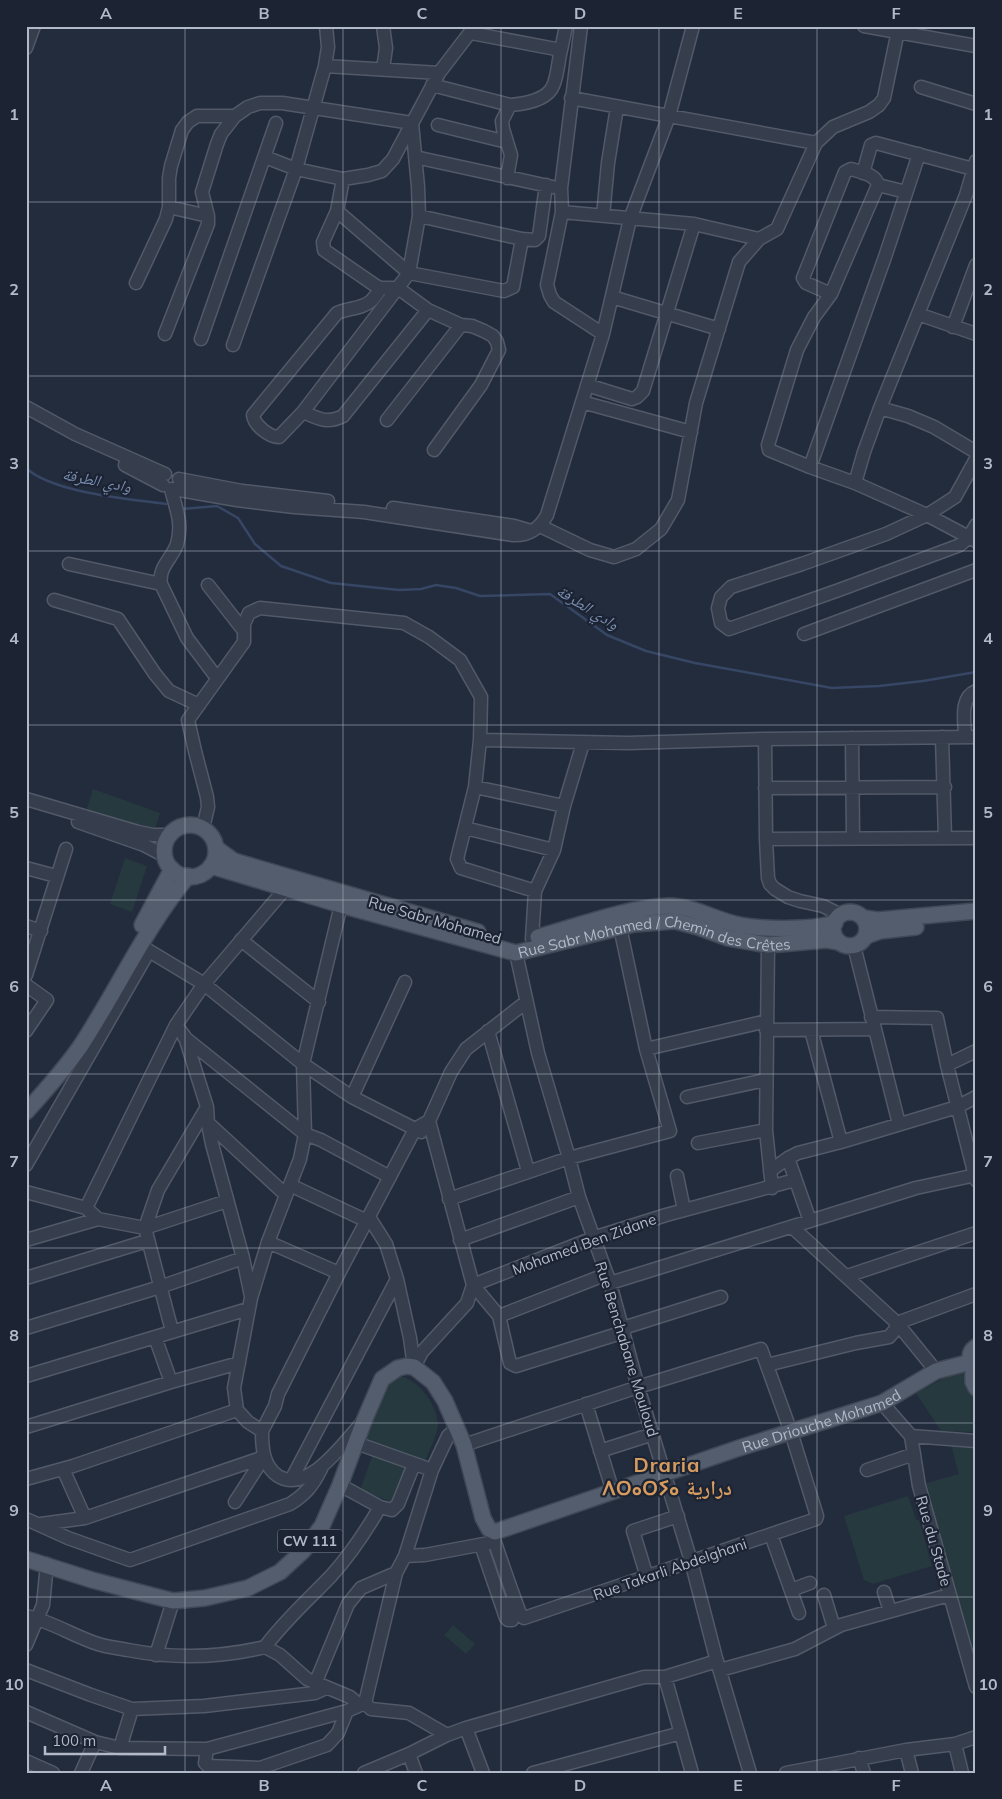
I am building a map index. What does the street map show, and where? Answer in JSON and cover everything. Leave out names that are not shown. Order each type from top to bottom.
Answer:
[{"type":"main road","points":[[186,825],[195,825],[203,828],[214,840],[216,848],[211,866],[198,876],[180,875],[172,869],[164,856],[164,846],[169,835],[186,825]]},
{"type":"main road","name":"Rue Sabr Mohamed","points":[[216,848],[234,861],[504,940],[520,942],[626,912],[670,906],[694,910],[737,925],[770,928],[825,926],[838,919]]},
{"type":"main road","name":"Rue Sabr Mohamed / Chemin des Crêtes","points":[[211,866],[341,905],[516,953],[634,924],[675,921],[728,938],[768,945],[827,940],[839,942]]},
{"type":"main road","points":[[26,1098],[48,1074],[79,1031],[150,913],[172,869]]},
{"type":"main road","points":[[26,1112],[80,1048],[145,948],[177,889],[188,876]]},
{"type":"main road","points":[[976,911],[878,920],[864,918],[854,912],[838,919],[834,933],[839,942],[854,946],[859,944],[866,936],[880,931],[976,919]]},
{"type":"main road","points":[[864,918],[867,927],[866,936]]},
{"type":"main road","points":[[973,1359],[973,1382],[976,1388]]},
{"type":"main road","name":"Rue Driouche Mohamed","points":[[489,1539],[613,1492],[739,1448],[882,1403],[940,1370],[973,1359]]},
{"type":"main road","points":[[414,1367],[433,1382],[445,1401],[464,1445],[483,1518],[489,1529],[489,1539]]},
{"type":"main road","name":"CW 111","points":[[26,1558],[92,1580],[173,1601],[205,1598],[248,1588],[280,1572],[303,1551],[322,1526],[382,1379],[398,1368],[414,1367]]},
{"type":"street","points":[[26,48],[34,26]]},
{"type":"street","points":[[233,345],[296,169],[328,56],[326,26]]},
{"type":"street","points":[[383,26],[386,48],[384,69]]},
{"type":"street","points":[[432,85],[510,105],[545,96],[553,87],[566,26]]},
{"type":"street","points":[[581,26],[561,188],[562,212],[547,285],[554,302],[603,334]]},
{"type":"street","points":[[535,528],[547,515],[603,334],[630,219],[669,116],[693,26]]},
{"type":"street","points":[[870,27],[898,29],[976,46]]},
{"type":"street","points":[[26,416],[170,483],[421,511],[535,528],[590,550],[614,557],[636,548],[661,529],[678,500],[696,403],[739,262],[759,239],[776,229],[816,143],[833,127],[869,112],[884,98],[898,29]]},
{"type":"street","points":[[264,157],[296,169],[343,179],[375,173],[387,166],[439,73],[473,30],[561,50]]},
{"type":"street","points":[[325,66],[439,73]]},
{"type":"street","points":[[921,87],[976,104]]},
{"type":"street","points":[[571,98],[816,143]]},
{"type":"street","points":[[165,334],[208,224],[208,216],[202,196],[203,188],[219,139],[235,116],[248,107],[260,103],[282,103],[412,122]]},
{"type":"street","points":[[507,178],[511,155],[502,121],[510,105]]},
{"type":"street","points":[[603,216],[608,163],[617,107]]},
{"type":"street","points":[[136,283],[166,219],[169,207],[171,166],[179,138],[188,122],[197,116],[235,116]]},
{"type":"street","points":[[381,288],[370,302],[359,308],[346,309],[337,313],[253,415],[256,425],[274,437],[279,437],[303,412],[409,273],[419,216],[412,122]]},
{"type":"street","points":[[201,339],[276,123]]},
{"type":"street","points":[[438,125],[507,142]]},
{"type":"street","points":[[855,483],[880,408],[966,195],[974,170],[876,143],[871,145],[863,173]]},
{"type":"street","points":[[810,467],[885,257],[918,154]]},
{"type":"street","points":[[415,157],[561,188]]},
{"type":"street","points":[[831,294],[806,283],[803,278],[845,172],[851,169],[874,178],[877,180],[878,185],[831,294],[814,317],[797,350],[768,445],[769,450],[855,483],[927,515],[972,539]]},
{"type":"street","points":[[343,179],[337,211],[323,242],[324,250],[376,286],[381,288],[398,288],[428,310],[461,325],[472,326],[493,336],[497,342],[499,350],[482,386],[434,450]]},
{"type":"street","points":[[419,216],[534,240],[539,236],[546,185]]},
{"type":"street","points":[[878,185],[906,192]]},
{"type":"street","points":[[169,207],[208,216]]},
{"type":"street","points":[[337,211],[409,273],[504,291],[513,287],[522,239]]},
{"type":"street","points":[[562,212],[694,224],[759,239]]},
{"type":"street","points":[[587,385],[632,399],[637,397],[643,390],[694,224]]},
{"type":"street","points":[[953,327],[976,265]]},
{"type":"street","points":[[612,297],[719,329]]},
{"type":"street","points":[[303,412],[326,421],[334,421],[343,416],[428,310]]},
{"type":"street","points":[[918,314],[976,334]]},
{"type":"street","points":[[387,420],[461,325]]},
{"type":"street","points":[[582,402],[691,432]]},
{"type":"street","points":[[26,407],[170,483],[180,521],[177,545],[160,575],[161,584],[187,638],[217,678]]},
{"type":"street","points":[[880,408],[917,420],[976,452]]},
{"type":"street","points":[[976,459],[955,497],[927,515],[886,534],[731,587],[721,597],[718,608],[721,623],[729,629],[960,545],[972,539],[976,525]]},
{"type":"street","points":[[69,564],[161,584]]},
{"type":"street","points":[[804,634],[976,570]]},
{"type":"street","points":[[208,585],[244,631]]},
{"type":"street","points":[[54,600],[118,619],[155,674],[169,691],[199,705]]},
{"type":"street","points":[[203,828],[208,807],[207,796],[188,720],[244,642],[244,624],[249,613],[260,608],[404,623],[429,637],[460,660],[481,697],[480,740],[475,787],[457,860],[461,868],[535,891]]},
{"type":"street","points":[[480,740],[583,743],[970,737],[964,704],[968,696],[976,691]]},
{"type":"street","points":[[942,737],[945,787],[945,838]]},
{"type":"street","points":[[852,738],[854,839]]},
{"type":"street","points":[[765,739],[768,878],[774,889],[800,901],[823,906],[838,919]]},
{"type":"street","points":[[532,939],[535,891],[554,850],[564,806],[583,743]]},
{"type":"street","points":[[475,787],[564,806]]},
{"type":"street","points":[[765,788],[945,787]]},
{"type":"street","points":[[26,798],[138,832],[153,835],[169,835]]},
{"type":"street","points":[[26,804],[144,845],[164,856]]},
{"type":"street","points":[[465,828],[554,850]]},
{"type":"street","points":[[766,839],[976,838]]},
{"type":"street","points":[[26,975],[56,876],[66,850]]},
{"type":"street","points":[[26,868],[56,876]]},
{"type":"street","points":[[86,1208],[176,1024],[204,984],[285,889]]},
{"type":"street","points":[[262,1431],[248,1422],[237,1410],[234,1388],[250,1303],[268,1242],[300,1159],[305,1134],[304,1064],[341,905]]},
{"type":"street","points":[[26,926],[40,931]]},
{"type":"street","points":[[449,1199],[569,1158],[670,1131],[646,1049],[620,927]]},
{"type":"street","points":[[241,940],[319,1002]]},
{"type":"street","points":[[768,945],[765,1080],[766,1130],[772,1188]]},
{"type":"street","points":[[854,946],[899,1124]]},
{"type":"street","points":[[26,1165],[145,948],[204,984],[304,1064],[352,1096],[415,1128],[434,1141]]},
{"type":"street","name":"Rue Benchabane Mouloud","points":[[516,953],[538,1053],[579,1197],[609,1278],[638,1387],[692,1561],[719,1666],[750,1773]]},
{"type":"street","points":[[352,1096],[405,982]]},
{"type":"street","points":[[26,984],[46,1000],[26,1031]]},
{"type":"street","points":[[322,1467],[303,1479],[291,1480],[282,1478],[271,1471],[264,1457],[262,1431],[276,1406],[278,1394],[415,1128],[429,1121],[452,1072],[466,1049],[526,1002]]},
{"type":"street","points":[[500,1316],[609,1278],[792,1227],[916,1188],[975,1177],[937,1018],[811,1030],[767,1025],[646,1049]]},
{"type":"street","points":[[176,1024],[185,1037],[305,1134],[321,1140],[390,1177]]},
{"type":"street","points":[[811,1030],[841,1142]]},
{"type":"street","points":[[488,1031],[528,1171]]},
{"type":"street","points":[[170,1038],[185,1037]]},
{"type":"street","points":[[185,1037],[243,1258],[250,1303]]},
{"type":"street","points":[[947,1065],[976,1052]]},
{"type":"street","points":[[688,1097],[765,1080]]},
{"type":"street","points":[[770,1171],[798,1153],[957,1107],[976,1097]]},
{"type":"street","points":[[206,1115],[232,1146],[288,1190],[368,1219],[386,1244],[397,1279],[410,1338],[414,1367]]},
{"type":"street","points":[[172,1331],[146,1234],[158,1190],[206,1115]]},
{"type":"street","points":[[429,1121],[473,1285],[500,1316],[512,1365],[516,1366],[721,1297]]},
{"type":"street","points":[[698,1143],[766,1130]]},
{"type":"street","points":[[212,1144],[232,1146]]},
{"type":"street","points":[[788,1158],[810,1221]]},
{"type":"street","points":[[677,1176],[684,1210]]},
{"type":"street","name":"Mohamed Ben Zidane","points":[[473,1285],[593,1238],[684,1210],[772,1188],[795,1180]]},
{"type":"street","points":[[26,1192],[86,1208],[98,1219],[146,1234]]},
{"type":"street","points":[[460,1240],[579,1197]]},
{"type":"street","points":[[26,1278],[146,1234],[227,1201]]},
{"type":"street","points":[[26,1240],[98,1219]]},
{"type":"street","points":[[792,1227],[848,1276],[897,1323],[940,1370]]},
{"type":"street","points":[[848,1276],[976,1233]]},
{"type":"street","points":[[268,1242],[339,1273]]},
{"type":"street","points":[[26,1328],[243,1258]]},
{"type":"street","points":[[291,1480],[397,1279]]},
{"type":"street","points":[[414,1367],[422,1352],[467,1303],[473,1285]]},
{"type":"street","points":[[897,1323],[976,1294]]},
{"type":"street","points":[[26,1376],[155,1337],[250,1303]]},
{"type":"street","points":[[767,1365],[856,1343],[889,1338],[895,1330],[897,1323]]},
{"type":"street","points":[[155,1337],[170,1382]]},
{"type":"street","points":[[464,1445],[638,1387],[761,1349],[791,1432]]},
{"type":"street","points":[[26,1427],[170,1382],[239,1363]]},
{"type":"street","points":[[882,1403],[911,1436],[976,1440]]},
{"type":"street","points":[[586,1404],[613,1492]]},
{"type":"street","points":[[26,1479],[63,1470],[237,1410]]},
{"type":"street","points":[[26,1519],[41,1524],[68,1538],[130,1560],[290,1504],[304,1495],[312,1486],[322,1467],[364,1421]]},
{"type":"street","points":[[365,1703],[396,1573],[405,1556],[432,1470],[448,1436],[456,1429]]},
{"type":"street","name":"Rue Takarli Abdelghani","points":[[511,1599],[522,1618],[817,1518],[791,1432]]},
{"type":"street","points":[[600,1451],[653,1434]]},
{"type":"street","name":"Rue du Stade","points":[[911,1436],[919,1486],[950,1595],[971,1650],[976,1687]]},
{"type":"street","points":[[356,1442],[432,1470]]},
{"type":"street","points":[[867,1470],[914,1454]]},
{"type":"street","points":[[235,1502],[264,1457]]},
{"type":"street","points":[[41,1524],[84,1518],[264,1457]]},
{"type":"street","points":[[340,1485],[380,1507],[392,1510],[398,1504],[414,1464]]},
{"type":"street","points":[[63,1470],[84,1518]]},
{"type":"street","points":[[265,1647],[274,1634],[332,1574],[365,1533],[380,1507]]},
{"type":"street","points":[[647,1577],[633,1531],[678,1516]]},
{"type":"street","points":[[771,1535],[800,1613]]},
{"type":"street","points":[[405,1556],[425,1555],[489,1539]]},
{"type":"street","points":[[489,1539],[511,1599],[514,1616],[512,1620],[506,1618],[489,1539]]},
{"type":"street","points":[[26,1646],[32,1617],[43,1605],[47,1564]]},
{"type":"street","points":[[26,1670],[132,1709],[204,1706],[315,1693],[321,1686],[348,1604],[361,1588],[396,1573]]},
{"type":"street","points":[[791,1590],[810,1583]]},
{"type":"street","points":[[884,1592],[890,1612]]},
{"type":"street","points":[[824,1595],[834,1628]]},
{"type":"street","points":[[364,1773],[466,1728],[644,1678],[666,1677],[795,1649],[834,1628],[950,1595]]},
{"type":"street","points":[[156,1655],[173,1601]]},
{"type":"street","points":[[32,1617],[99,1645],[156,1655],[214,1656],[240,1653],[265,1647],[280,1655],[307,1679],[321,1686],[350,1697],[357,1703],[365,1703],[371,1708],[409,1713],[447,1735]]},
{"type":"street","points":[[666,1677],[692,1773]]},
{"type":"street","points":[[26,1712],[94,1742],[120,1748],[207,1749],[347,1711],[365,1703]]},
{"type":"street","points":[[120,1748],[132,1709]]},
{"type":"street","points":[[207,1749],[205,1762],[208,1766],[260,1770],[327,1745],[338,1733],[347,1711]]},
{"type":"street","points":[[466,1728],[483,1773]]},
{"type":"street","points":[[533,1773],[566,1768],[681,1733]]},
{"type":"street","points":[[786,1773],[906,1750],[955,1744],[976,1737]]},
{"type":"street","points":[[81,1773],[94,1742]]},
{"type":"street","points":[[955,1744],[962,1773]]},
{"type":"street","points":[[906,1750],[912,1773]]},
{"type":"street","points":[[409,1754],[416,1773]]},
{"type":"street","points":[[860,1758],[864,1773]]},
{"type":"street","points":[[26,1761],[53,1773]]},
{"type":"green space","points":[[93,789],[160,813],[154,832],[87,809]]},
{"type":"green space","points":[[125,858],[147,866],[132,912],[110,904]]},
{"type":"green space","points":[[961,1369],[976,1399],[976,1432],[941,1431],[916,1393]]},
{"type":"green space","points":[[400,1376],[407,1378],[420,1388],[435,1410],[438,1426],[425,1462],[362,1440],[371,1412],[380,1393],[392,1379]]},
{"type":"green space","points":[[951,1445],[976,1445],[976,1644],[971,1646],[923,1484],[959,1474]]},
{"type":"green space","points":[[373,1454],[408,1467],[394,1503],[360,1490]]},
{"type":"green space","points":[[908,1496],[916,1520],[919,1520],[932,1566],[873,1584],[864,1580],[844,1516]]},
{"type":"green space","points":[[453,1625],[475,1644],[466,1654],[444,1635]]},
{"type":"waterway","name":"وادي الطرفة","points":[[26,468],[38,477],[73,489],[113,497],[166,504]]},
{"type":"waterway","name":"وادي الطرفة","points":[[182,509],[217,506],[238,518],[255,544],[281,566],[331,583],[399,590],[421,589],[436,585],[456,588],[480,596],[550,594],[607,635],[646,651],[695,663],[832,688],[879,686],[976,672]]},
{"type":"district","name":"Draria ⴷⵔⴰⵔⵢⴰ درارية","points":[[667,1476]]}]
